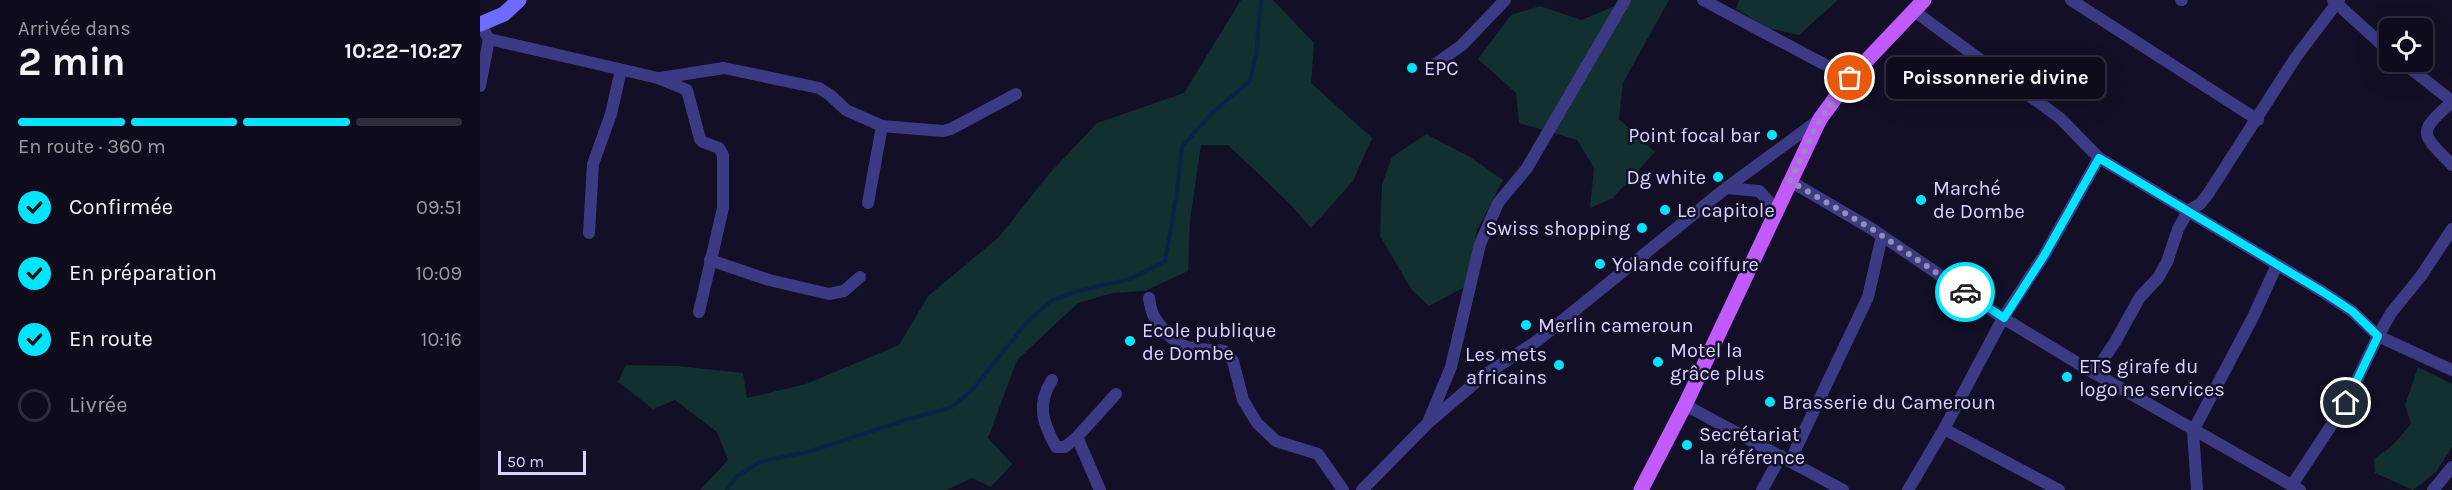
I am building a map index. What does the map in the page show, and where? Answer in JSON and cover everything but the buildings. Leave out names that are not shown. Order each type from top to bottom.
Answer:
[{"type":"main road","points":[[1641,490],[1685,405],[1820,119],[1850,78],[1919,5]]},
{"type":"street","points":[[480,86],[489,39],[480,24],[504,14],[519,0]]},
{"type":"street","points":[[1437,63],[1462,45],[1505,0]]},
{"type":"street","points":[[1427,424],[1451,367],[1480,244],[1498,203],[1527,168],[1625,0]]},
{"type":"street","points":[[1703,0],[1850,78]]},
{"type":"street","points":[[2071,0],[2258,120]]},
{"type":"street","points":[[2094,374],[2140,297],[2158,278],[2188,211],[2200,204],[2208,194],[2258,120],[2296,57],[2336,1],[2379,42]]},
{"type":"street","points":[[1919,5],[2060,118],[2099,158],[2352,311],[2378,336],[2452,370]]},
{"type":"street","points":[[489,39],[658,78],[687,90],[700,139],[719,148],[723,155],[723,208],[699,312]]},
{"type":"street","points":[[658,78],[711,68],[738,71],[780,82],[819,88],[846,110],[882,126],[943,131],[951,129],[1016,94]]},
{"type":"street","points":[[589,233],[592,164],[611,114],[621,70]]},
{"type":"street","points":[[2415,72],[2452,101],[2428,123],[2426,129],[2426,135],[2432,144],[2452,165]]},
{"type":"street","points":[[1362,490],[1427,424],[1483,376],[1537,341],[1726,188],[1820,119]]},
{"type":"street","points":[[868,203],[882,126]]},
{"type":"street","points":[[1908,490],[2004,318],[2045,254],[2099,158]]},
{"type":"street","points":[[1790,181],[1881,236],[2004,318],[2094,374],[2296,488],[2346,403],[2391,313],[2421,276],[2452,229]]},
{"type":"street","points":[[1726,188],[1760,191],[1777,210]]},
{"type":"street","points":[[1762,490],[1786,459],[1868,297],[1881,236]]},
{"type":"street","points":[[710,260],[769,280],[829,294],[844,291],[860,277]]},
{"type":"street","points":[[2197,490],[2193,465],[2193,430],[2253,317],[2277,265]]},
{"type":"street","points":[[1149,297],[1152,316],[1173,341],[1188,348],[1224,351],[1233,361],[1243,400],[1257,423],[1276,441],[1318,454],[1343,490]]},
{"type":"street","points":[[1052,380],[1045,393],[1044,426],[1056,447],[1065,447],[1077,437],[1116,394]]},
{"type":"street","points":[[1685,405],[1843,490]]},
{"type":"street","points":[[1944,429],[2059,490]]},
{"type":"street","points":[[1077,437],[1100,490]]},
{"type":"street","points":[[2433,490],[2452,467]]},
{"type":"green space","points":[[1241,0],[1273,0],[1314,43],[1311,83],[1372,138],[1353,181],[1311,228],[1288,202],[1228,145],[1201,145],[1190,220],[1188,271],[1145,291],[1113,293],[1078,303],[1017,360],[988,438],[1012,464],[991,487],[972,478],[947,490],[700,490],[728,460],[717,432],[675,400],[653,409],[618,382],[626,365],[678,366],[743,373],[747,398],[806,384],[899,345],[928,296],[999,237],[1049,174],[1097,123],[1184,93]]},
{"type":"green space","points":[[1630,0],[1669,0],[1623,83],[1619,119],[1655,152],[1613,198],[1590,208],[1594,168],[1577,140],[1519,123],[1516,93],[1478,59],[1511,15],[1540,6],[1581,20]]},
{"type":"green space","points":[[1739,0],[1838,0],[1799,35],[1768,28],[1736,9]]},
{"type":"green space","points":[[1426,134],[1470,157],[1503,180],[1477,230],[1465,287],[1429,306],[1412,290],[1380,236],[1382,184],[1392,157]]},
{"type":"green space","points":[[2418,367],[2452,384],[2452,447],[2436,472],[2413,490],[2375,473],[2374,459],[2392,446],[2411,424],[2405,405]]},
{"type":"waterway","points":[[727,490],[737,476],[760,462],[811,451],[952,407],[973,389],[1027,322],[1052,300],[1078,291],[1130,279],[1165,261],[1182,147],[1213,112],[1250,81],[1256,56],[1261,0]]},
{"type":"way so far","points":[[1850,78],[1820,119],[1790,181],[1872,229],[1965,292]]},
{"type":"place","name":"EPC","points":[[1412,68]]},
{"type":"place","name":"Poissonnerie divine","points":[[1850,78]]},
{"type":"place","name":"Point focal bar","points":[[1772,135]]},
{"type":"place","name":"Dg white","points":[[1718,177]]},
{"type":"place","name":"Marché de Dombe","points":[[1921,200]]},
{"type":"place","name":"Le capitole","points":[[1665,210]]},
{"type":"place","name":"Swiss shopping","points":[[1642,228]]},
{"type":"place","name":"Yolande coiffure","points":[[1600,264]]},
{"type":"place","name":"Merlin cameroun","points":[[1526,325]]},
{"type":"place","name":"Ecole publique de Dombe","points":[[1130,341]]},
{"type":"place","name":"Motel la grâce plus","points":[[1658,362]]},
{"type":"place","name":"Les mets africains","points":[[1559,365]]},
{"type":"place","name":"ETS girafe du logo ne services","points":[[2067,377]]},
{"type":"place","name":"Brasserie du Cameroun","points":[[1770,402]]},
{"type":"place","name":"Secrétariat la référence","points":[[1687,445]]},
{"type":"route","points":[[1965,292],[2004,318],[2045,254],[2099,158],[2323,292],[2364,321],[2378,336],[2346,403]]}]
